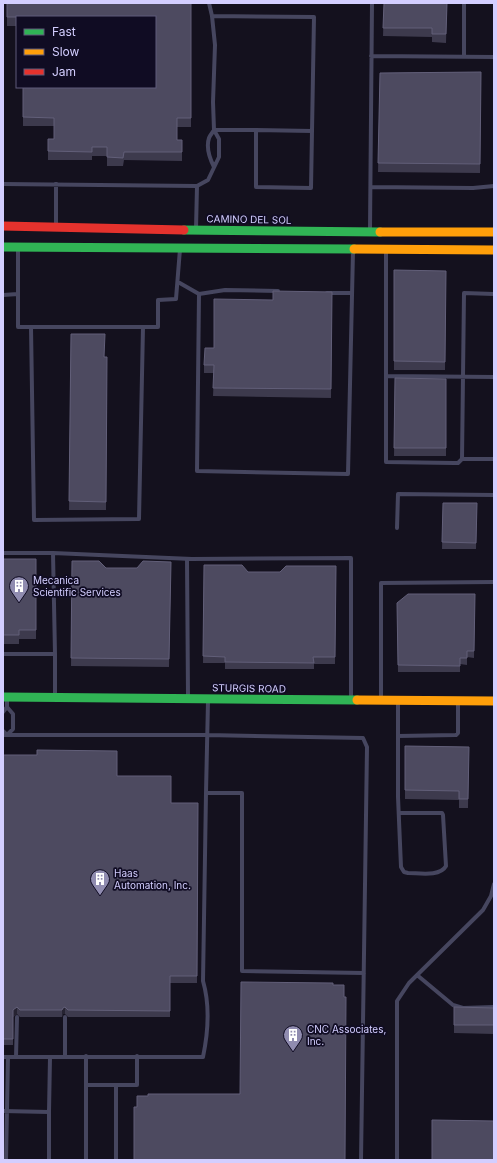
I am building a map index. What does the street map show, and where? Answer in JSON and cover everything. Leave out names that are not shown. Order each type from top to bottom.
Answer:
[{"type":"street","name":"CAMINO DEL SOL","points":[[3,226],[180,230],[494,232]]},
{"type":"street","points":[[180,230],[180,248]]},
{"type":"street","points":[[3,247],[494,250]]},
{"type":"street","name":"STURGIS ROAD","points":[[6,700],[56,698],[208,698],[494,701]]},
{"type":"lane","points":[[3,184],[197,186],[208,180],[219,157],[219,139],[214,130],[213,102],[215,45],[209,3]]},
{"type":"lane","points":[[370,232],[372,3]]},
{"type":"lane","points":[[464,3],[464,56]]},
{"type":"lane","points":[[212,16],[314,17],[311,188],[256,187],[256,130]]},
{"type":"lane","points":[[372,56],[494,57]]},
{"type":"lane","points":[[214,130],[312,131]]},
{"type":"lane","points":[[214,130],[209,138],[208,145],[209,156],[214,167]]},
{"type":"lane","points":[[56,184],[56,227]]},
{"type":"lane","points":[[196,230],[197,186]]},
{"type":"lane","points":[[370,187],[473,188],[494,186]]},
{"type":"lane","points":[[18,247],[18,328],[158,327],[158,300],[176,299],[180,248]]},
{"type":"lane","points":[[199,294],[197,471],[348,474],[353,249]]},
{"type":"lane","points":[[386,249],[386,462],[454,464],[458,463],[462,459],[494,459]]},
{"type":"lane","points":[[178,282],[199,294],[225,290],[281,291]]},
{"type":"lane","points":[[320,292],[352,293]]},
{"type":"lane","points":[[462,459],[464,293],[494,294]]},
{"type":"lane","points":[[3,294],[18,294]]},
{"type":"lane","points":[[31,328],[34,520],[41,520],[140,519],[142,327]]},
{"type":"lane","points":[[386,376],[494,377]]},
{"type":"lane","points":[[397,528],[398,494],[494,495]]},
{"type":"lane","points":[[3,552],[187,559],[351,558],[351,700]]},
{"type":"lane","points":[[53,553],[56,698]]},
{"type":"lane","points":[[187,559],[188,699]]},
{"type":"lane","points":[[381,700],[381,583],[494,582]]},
{"type":"lane","points":[[3,654],[55,654]]},
{"type":"lane","points":[[6,1160],[5,1057],[203,1057],[207,1037],[207,992],[204,981],[208,698]]},
{"type":"lane","points":[[3,712],[6,700]]},
{"type":"lane","points":[[5,735],[13,729],[13,714],[6,700]]},
{"type":"lane","points":[[398,700],[398,797],[402,870],[408,873],[436,873],[444,870],[446,866],[444,815],[442,813],[399,813]]},
{"type":"lane","points":[[398,736],[456,735],[458,733],[458,701]]},
{"type":"lane","points":[[3,731],[5,735]]},
{"type":"lane","points":[[5,735],[207,735],[363,738],[366,747],[361,1160]]},
{"type":"lane","points":[[206,793],[242,793],[242,972],[364,973]]},
{"type":"lane","points":[[397,1160],[397,1001],[409,983],[483,910],[491,896],[494,884]]},
{"type":"lane","points":[[417,975],[453,1005],[464,1008],[494,1007]]},
{"type":"lane","points":[[16,1057],[17,1017]]},
{"type":"lane","points":[[65,1017],[65,1057]]},
{"type":"lane","points":[[86,1056],[86,1160]]},
{"type":"lane","points":[[86,1085],[137,1085],[137,1056]]},
{"type":"lane","points":[[49,1160],[50,1057]]},
{"type":"lane","points":[[116,1085],[116,1160]]},
{"type":"lane","points":[[5,1111],[49,1112]]},
{"type":"building","points":[[7,3],[191,3],[191,118],[177,118],[177,140],[182,140],[182,152],[124,152],[123,158],[107,157],[107,147],[92,147],[92,152],[48,151],[48,139],[54,139],[54,118],[23,117],[23,88],[156,88],[156,16],[7,17]]},
{"type":"building","points":[[384,3],[447,3],[446,34],[432,34],[432,28],[383,28]]},
{"type":"building","points":[[481,72],[480,164],[378,163],[380,73]]},
{"type":"building","points":[[394,270],[446,271],[445,362],[394,361]]},
{"type":"building","points":[[273,291],[332,292],[331,389],[213,388],[214,365],[204,365],[205,348],[214,348],[214,299],[273,300]]},
{"type":"building","points":[[71,334],[105,334],[104,357],[107,357],[106,502],[69,501]]},
{"type":"building","points":[[395,378],[446,379],[446,448],[394,448]]},
{"type":"building","points":[[443,503],[477,503],[476,543],[442,542]]},
{"type":"building","name":"Mecanica Scientific Services","points":[[3,559],[36,559],[36,630],[19,630],[19,635],[3,635]]},
{"type":"building","points":[[72,561],[99,561],[106,568],[137,568],[143,561],[171,562],[169,659],[71,658]]},
{"type":"building","points":[[204,565],[242,565],[248,572],[280,572],[286,566],[336,566],[335,657],[313,657],[314,663],[225,662],[225,657],[203,656]]},
{"type":"building","points":[[408,594],[475,594],[474,651],[467,651],[467,658],[460,658],[460,666],[398,665],[397,603]]},
{"type":"building","points":[[405,746],[469,747],[468,799],[459,799],[459,791],[405,790]]},
{"type":"building","name":"Haas Automation, Inc.","points":[[37,750],[117,751],[117,776],[171,776],[171,803],[198,803],[197,976],[170,976],[170,1011],[68,1010],[65,1007],[62,1010],[20,1010],[17,1007],[13,1010],[13,1039],[3,1039],[3,755],[37,755]]},
{"type":"building","name":"CNC Associates, Inc.","points":[[241,982],[333,983],[333,985],[344,985],[344,997],[346,997],[345,1160],[134,1160],[134,1107],[137,1107],[137,1096],[148,1096],[148,1094],[240,1094]]},
{"type":"building","points":[[454,1007],[494,1008],[494,1025],[454,1025]]},
{"type":"building","points":[[432,1120],[494,1121],[494,1160],[432,1160]]},
{"type":"traffic: fast","points":[[184,230],[380,232]]},
{"type":"traffic: fast","points":[[3,247],[354,249]]},
{"type":"traffic: fast","points":[[3,697],[357,700]]},
{"type":"traffic: slow","points":[[380,232],[494,232]]},
{"type":"traffic: slow","points":[[354,249],[494,250]]},
{"type":"traffic: slow","points":[[357,700],[494,701]]},
{"type":"traffic: jam","points":[[3,226],[184,230]]},
{"type":"place","name":"Mecanica Scientific Services","points":[[19,603]]},
{"type":"place","name":"Haas Automation, Inc.","points":[[100,896]]},
{"type":"place","name":"CNC Associates, Inc.","points":[[293,1052]]}]
